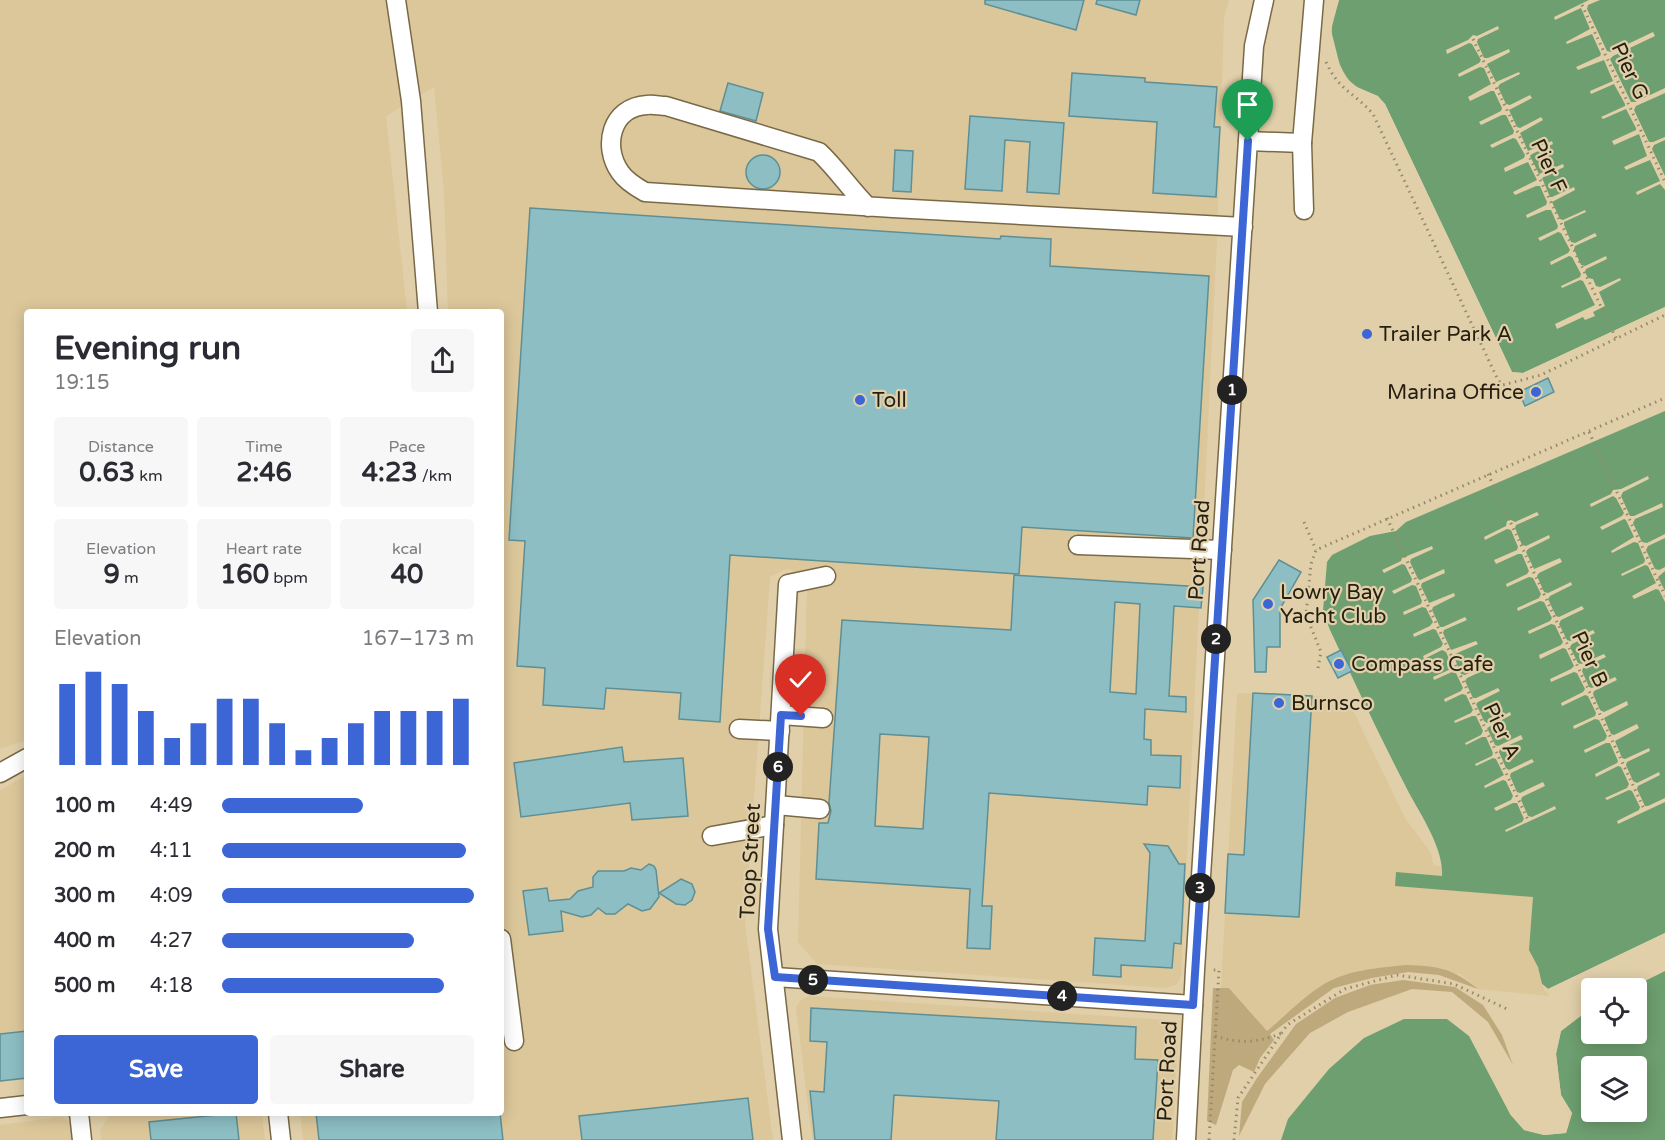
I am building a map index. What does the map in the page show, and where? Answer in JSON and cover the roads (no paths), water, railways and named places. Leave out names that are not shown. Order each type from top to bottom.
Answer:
[{"type":"street","points":[[396,0],[411,101],[428,309]]},
{"type":"street","name":"Port Road","points":[[1186,1140],[1254,46],[1264,0]]},
{"type":"street","points":[[1304,210],[1302,143],[1314,0]]},
{"type":"street","points":[[868,207],[835,166],[819,152],[666,106],[646,105],[631,110],[618,119],[611,134],[610,151],[621,173],[630,183],[645,192],[868,207],[1243,227]]},
{"type":"street","points":[[1248,141],[1302,143]]},
{"type":"street","points":[[1078,545],[1222,550]]},
{"type":"street","name":"Toop Street","points":[[792,1140],[768,929],[788,584],[826,576]]},
{"type":"street","points":[[739,729],[823,718]]},
{"type":"street","points":[[0,773],[24,760]]},
{"type":"street","points":[[776,805],[820,809]]},
{"type":"street","points":[[712,836],[774,825]]},
{"type":"street","points":[[504,963],[514,1041]]},
{"type":"street","points":[[775,977],[1193,1005]]},
{"type":"street","points":[[0,1108],[24,1105]]},
{"type":"street","points":[[79,1116],[82,1140]]},
{"type":"street","points":[[278,1116],[281,1140]]},
{"type":"place","name":"Trailer Park A","points":[[1367,334]]},
{"type":"place","name":"Marina Office","points":[[1536,392]]},
{"type":"place","name":"Toll","points":[[860,400]]},
{"type":"place","name":"Lowry Bay Yacht Club","points":[[1268,604]]},
{"type":"place","name":"Compass Cafe","points":[[1339,664]]},
{"type":"place","name":"Burnsco","points":[[1279,703]]}]
